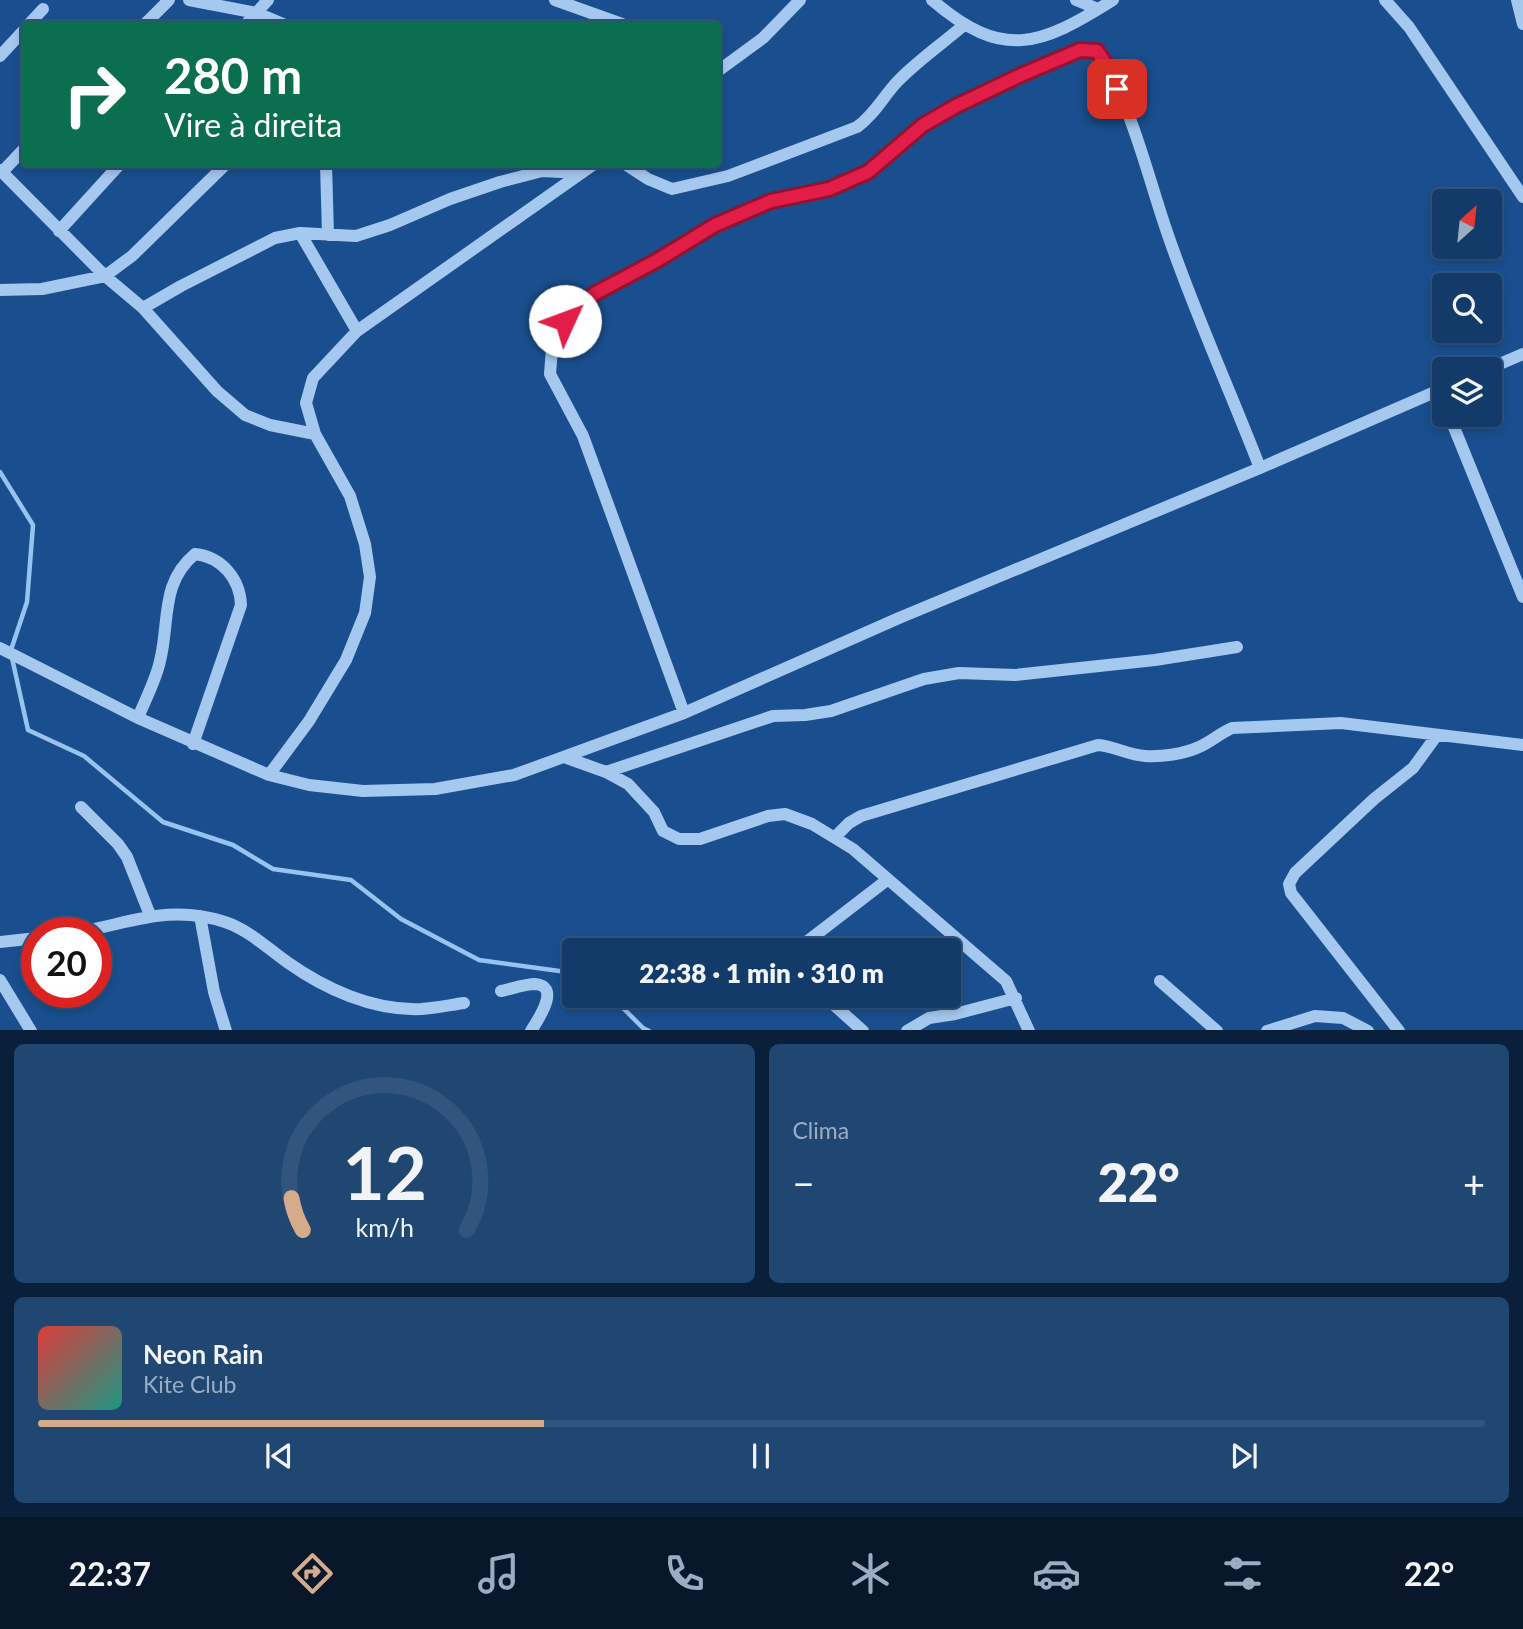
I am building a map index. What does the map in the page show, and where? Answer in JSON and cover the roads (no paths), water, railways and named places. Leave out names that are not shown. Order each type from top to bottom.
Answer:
[{"type":"street","points":[[148,21],[169,0]]},
{"type":"street","points":[[189,0],[257,13],[276,21]]},
{"type":"street","points":[[249,21],[268,0]]},
{"type":"street","points":[[555,0],[614,21]]},
{"type":"street","points":[[721,69],[763,38],[800,0]]},
{"type":"street","points":[[932,0],[964,25],[985,36],[1005,40],[1031,40],[1055,32],[1113,0]]},
{"type":"street","points":[[1076,0],[1098,9]]},
{"type":"street","points":[[1385,0],[1409,27],[1523,197]]},
{"type":"street","points":[[1517,0],[1523,24]]},
{"type":"street","points":[[32,21],[43,9]]},
{"type":"street","points":[[631,168],[648,179],[672,188],[728,176],[857,127],[868,119],[911,68],[964,25]]},
{"type":"street","points":[[0,56],[21,33]]},
{"type":"street","points":[[684,713],[583,436],[550,374],[552,349],[565,321],[594,294],[715,225],[771,201],[829,189],[868,172],[923,125],[1033,70],[1080,50],[1097,51],[1110,70],[1169,238],[1261,468]]},
{"type":"street","points":[[21,152],[1,171],[104,276],[143,308],[217,391],[245,415],[270,425],[315,434]]},
{"type":"street","points":[[59,231],[116,168]]},
{"type":"street","points":[[0,290],[42,289],[104,276],[132,256],[222,168]]},
{"type":"street","points":[[326,168],[328,235]]},
{"type":"street","points":[[269,775],[309,721],[346,660],[365,613],[370,577],[365,544],[350,496],[315,434],[306,403],[313,378],[357,331],[588,168]]},
{"type":"street","points":[[143,308],[275,238],[300,233],[356,236],[500,182],[542,171],[581,173]]},
{"type":"street","points":[[300,233],[357,331]]},
{"type":"street","points":[[1502,363],[1523,354]]},
{"type":"street","points":[[0,648],[192,744],[269,775],[309,785],[363,791],[435,789],[514,775],[567,758],[684,713],[886,624],[1432,397]]},
{"type":"street","points":[[1454,427],[1523,597]]},
{"type":"street","points":[[138,718],[159,666],[166,612],[176,576],[181,566],[195,554],[208,555],[232,574],[238,586],[241,605],[192,744]]},
{"type":"street","points":[[606,772],[773,716],[831,711],[924,679],[960,673],[1015,675],[1155,660],[1237,647]]},
{"type":"street","points":[[835,837],[849,822],[861,816],[1098,745],[1108,745],[1126,753],[1148,756],[1186,752],[1232,728],[1341,723],[1523,745]]},
{"type":"street","points":[[1398,1030],[1291,893],[1289,884],[1295,873],[1374,799],[1413,768],[1437,735]]},
{"type":"street","points":[[567,758],[628,783],[654,812],[663,831],[679,839],[700,839],[768,816],[785,814],[812,824],[835,837],[853,849],[991,966],[1006,981],[1030,1030]]},
{"type":"street","points":[[81,807],[118,844],[127,857],[150,915]]},
{"type":"street","points":[[812,938],[887,880]]},
{"type":"street","points":[[112,924],[150,915],[175,913],[224,921],[244,930],[307,976],[330,988],[367,1001],[421,1009],[464,1003]]},
{"type":"street","points":[[200,916],[214,992],[226,1030]]},
{"type":"street","points":[[0,942],[21,940]]},
{"type":"street","points":[[0,980],[30,1030]]},
{"type":"street","points":[[1160,981],[1216,1030]]},
{"type":"street","points":[[501,991],[536,984],[543,987],[547,993],[547,1004],[532,1030]]},
{"type":"street","points":[[909,1030],[929,1018],[1016,998]]},
{"type":"street","points":[[837,1008],[862,1030]]},
{"type":"street","points":[[1270,1030],[1315,1016],[1343,1018],[1366,1030]]},
{"type":"waterway","points":[[0,472],[33,525],[27,602],[11,650]]},
{"type":"waterway","points":[[12,658],[28,730],[84,756],[163,822],[233,845],[273,869],[351,880],[401,919],[479,960],[562,971]]},
{"type":"waterway","points":[[623,1008],[647,1030]]}]
